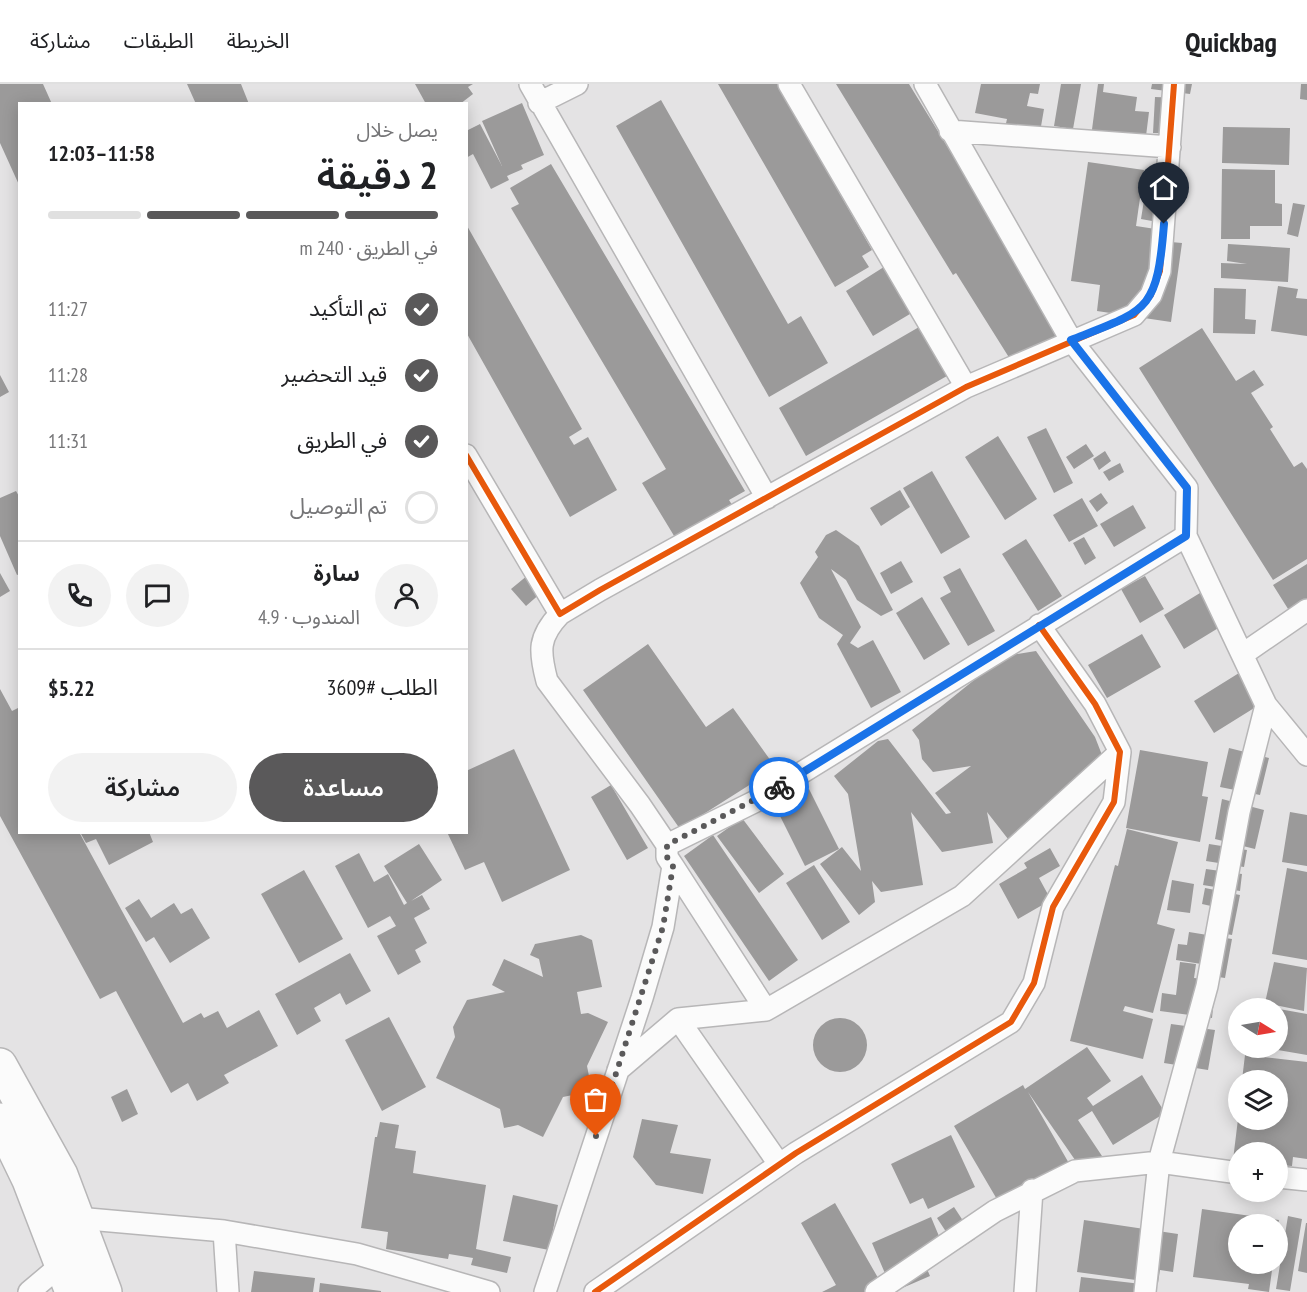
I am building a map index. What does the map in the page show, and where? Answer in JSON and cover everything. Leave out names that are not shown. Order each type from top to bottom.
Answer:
[{"type":"main road","points":[[0,1065],[61,1175],[105,1292]]},
{"type":"main road","points":[[0,1120],[29,1180],[66,1278]]},
{"type":"street","points":[[577,84],[535,94],[766,498]]},
{"type":"street","points":[[789,84],[966,387]]},
{"type":"street","points":[[925,84],[1071,340],[1187,488],[1186,536],[1266,705],[1307,754]]},
{"type":"street","points":[[766,1010],[667,857],[667,845],[547,681],[541,658],[542,640],[547,628],[560,614],[966,387],[1071,340],[1134,315],[1151,296],[1160,271],[1174,84]]},
{"type":"street","points":[[950,131],[1170,147]]},
{"type":"street","points":[[468,458],[560,614]]},
{"type":"street","points":[[667,845],[754,802],[1186,536]]},
{"type":"street","points":[[1243,654],[1307,610]]},
{"type":"street","points":[[595,1292],[779,1164],[1011,1022],[1034,983],[1053,907],[1114,802],[1120,752],[1095,704],[1039,625]]},
{"type":"street","points":[[1145,1292],[1159,1162],[1207,986],[1239,812],[1266,705]]},
{"type":"street","points":[[618,1070],[678,1019],[766,1010],[962,896],[1120,752]]},
{"type":"street","points":[[545,1292],[663,927],[673,866]]},
{"type":"street","points":[[678,1019],[779,1164]]},
{"type":"street","points":[[876,1292],[995,1211],[1032,1190],[1074,1171],[1159,1162],[1228,1171]]},
{"type":"street","points":[[1288,1178],[1307,1180]]},
{"type":"street","points":[[1025,1292],[1032,1190]]},
{"type":"street","points":[[77,1218],[224,1231],[357,1254],[489,1292]]},
{"type":"street","points":[[224,1231],[228,1292]]},
{"type":"street","points":[[29,1292],[66,1278]]},
{"type":"building","points":[[0,84],[43,84],[51,102],[18,102],[18,183],[0,143]]},
{"type":"building","points":[[187,84],[241,84],[248,102],[195,102]]},
{"type":"building","points":[[415,84],[473,84],[468,87],[473,94],[463,102],[425,102]]},
{"type":"building","points":[[718,84],[777,84],[872,250],[862,256],[869,267],[835,287]]},
{"type":"building","points":[[836,84],[909,84],[1064,337],[1015,367],[956,273],[953,275]]},
{"type":"building","points":[[981,84],[1040,84],[1038,94],[1030,93],[1027,106],[1044,109],[1039,138],[1004,132],[1007,119],[975,113]]},
{"type":"building","points":[[1061,84],[1081,84],[1073,129],[1054,126]]},
{"type":"building","points":[[1098,84],[1104,84],[1103,92],[1137,97],[1135,111],[1149,112],[1145,144],[1091,137]]},
{"type":"building","points":[[1152,84],[1192,84],[1190,94],[1151,89]]},
{"type":"building","points":[[1301,84],[1307,84],[1307,100],[1300,99]]},
{"type":"building","points":[[1155,97],[1182,98],[1181,134],[1153,133]]},
{"type":"building","points":[[661,100],[788,324],[801,316],[828,363],[769,397],[616,126]]},
{"type":"building","points":[[522,103],[544,155],[521,165],[523,169],[507,176],[509,180],[491,189],[473,154],[468,157],[468,130],[480,124],[502,166],[482,121]]},
{"type":"building","points":[[1223,127],[1290,128],[1289,165],[1222,163]]},
{"type":"building","points":[[1088,162],[1144,170],[1136,226],[1162,230],[1160,241],[1182,243],[1171,322],[1097,311],[1100,285],[1071,281]]},
{"type":"building","points":[[551,164],[745,491],[729,500],[736,511],[679,544],[642,483],[666,469],[511,208],[519,204],[510,188]]},
{"type":"building","points":[[1149,169],[1182,174],[1174,225],[1141,219]]},
{"type":"building","points":[[1222,169],[1275,170],[1275,203],[1282,204],[1282,226],[1250,226],[1250,239],[1221,239]]},
{"type":"building","points":[[1293,203],[1305,205],[1298,237],[1287,234]]},
{"type":"building","points":[[468,228],[582,429],[569,437],[574,445],[588,437],[617,490],[570,517],[468,336]]},
{"type":"building","points":[[1228,244],[1290,248],[1288,282],[1221,278],[1221,263],[1247,264],[1227,261]]},
{"type":"building","points":[[887,265],[915,311],[873,336],[846,291]]},
{"type":"building","points":[[1278,286],[1298,289],[1296,298],[1307,299],[1307,336],[1271,331]]},
{"type":"building","points":[[1214,288],[1246,289],[1245,319],[1256,320],[1255,334],[1213,333]]},
{"type":"building","points":[[926,323],[954,372],[806,456],[779,408]]},
{"type":"building","points":[[1202,328],[1236,381],[1254,370],[1264,385],[1251,393],[1273,427],[1270,429],[1294,467],[1302,462],[1307,469],[1307,559],[1273,580],[1139,368]]},
{"type":"building","points":[[0,375],[9,392],[0,397]]},
{"type":"building","points":[[1046,428],[1073,483],[1054,493],[1027,437]]},
{"type":"building","points":[[998,436],[1037,499],[1005,520],[965,457]]},
{"type":"building","points":[[1086,444],[1094,456],[1074,469],[1066,457]]},
{"type":"building","points":[[1105,451],[1111,461],[1099,470],[1093,459]]},
{"type":"building","points":[[1120,463],[1124,472],[1109,481],[1103,472]]},
{"type":"building","points":[[932,471],[970,537],[941,554],[903,488]]},
{"type":"building","points":[[900,490],[910,507],[881,526],[870,508]]},
{"type":"building","points":[[16,491],[18,494],[17,575],[0,536],[0,498]]},
{"type":"building","points":[[1101,493],[1108,503],[1097,512],[1089,501]]},
{"type":"building","points":[[1082,498],[1098,526],[1069,542],[1053,515]]},
{"type":"building","points":[[1133,505],[1146,528],[1114,547],[1100,524]]},
{"type":"building","points":[[836,530],[859,546],[893,610],[881,616],[857,600],[846,580],[831,569],[861,627],[850,643],[858,648],[873,640],[901,692],[871,708],[837,644],[843,635],[819,618],[800,583],[818,557],[815,552],[826,535]]},
{"type":"building","points":[[1084,537],[1096,558],[1085,565],[1073,543]]},
{"type":"building","points":[[1026,539],[1062,596],[1038,611],[1002,554]]},
{"type":"building","points":[[901,561],[913,582],[891,594],[880,573]]},
{"type":"building","points":[[1307,564],[1307,613],[1295,620],[1273,585]]},
{"type":"building","points":[[960,568],[995,631],[968,646],[940,598],[951,592],[943,577]]},
{"type":"building","points":[[0,573],[10,591],[0,597]]},
{"type":"building","points":[[528,575],[542,592],[526,606],[511,589]]},
{"type":"building","points":[[1145,576],[1164,609],[1140,623],[1121,589]]},
{"type":"building","points":[[1200,593],[1220,627],[1184,649],[1164,615]]},
{"type":"building","points":[[922,597],[950,644],[924,660],[896,613]]},
{"type":"building","points":[[1142,634],[1161,667],[1107,698],[1088,665]]},
{"type":"building","points":[[648,644],[706,727],[733,708],[776,768],[680,829],[583,690]]},
{"type":"building","points":[[1036,651],[1095,737],[1102,755],[1008,839],[987,812],[993,843],[942,852],[911,812],[923,885],[881,892],[872,881],[875,902],[859,915],[820,864],[842,847],[861,871],[848,794],[834,776],[878,741],[888,739],[946,814],[951,813],[935,793],[971,766],[933,772],[922,759],[919,740],[912,730],[1004,656]]},
{"type":"building","points":[[1239,673],[1259,705],[1214,733],[1194,701]]},
{"type":"building","points":[[0,689],[12,711],[18,708],[18,834],[80,834],[183,1023],[201,1013],[204,1018],[218,1011],[227,1028],[259,1010],[278,1046],[224,1075],[229,1083],[197,1101],[188,1083],[171,1093],[116,991],[100,999],[0,816]]},
{"type":"building","points":[[1229,748],[1269,758],[1260,795],[1220,787]]},
{"type":"building","points":[[514,749],[570,870],[502,902],[484,862],[465,870],[448,834],[468,834],[468,770]]},
{"type":"building","points":[[1140,750],[1208,762],[1202,796],[1208,797],[1200,842],[1126,828]]},
{"type":"building","points":[[611,785],[648,848],[627,860],[591,797]]},
{"type":"building","points":[[809,789],[839,849],[805,866],[775,806]]},
{"type":"building","points":[[1222,799],[1264,810],[1255,849],[1215,839]]},
{"type":"building","points":[[1290,812],[1307,815],[1307,866],[1282,862]]},
{"type":"building","points":[[742,818],[784,874],[759,893],[717,836]]},
{"type":"building","points":[[1127,829],[1178,842],[1157,924],[1175,929],[1153,1013],[1125,1006],[1123,1011],[1153,1019],[1143,1059],[1070,1041],[1115,865],[1118,866]]},
{"type":"building","points":[[81,834],[150,834],[153,842],[109,865],[96,839],[86,843]]},
{"type":"building","points":[[713,835],[798,960],[769,981],[684,856]]},
{"type":"building","points":[[419,844],[442,880],[411,901],[422,895],[430,909],[414,918],[427,943],[415,950],[421,962],[398,975],[377,936],[396,926],[390,916],[368,928],[335,866],[359,853],[374,882],[388,874],[404,905],[407,903],[384,866]]},
{"type":"building","points":[[1209,844],[1247,850],[1244,867],[1206,861]]},
{"type":"building","points":[[1050,848],[1060,866],[1039,878],[1051,900],[1018,919],[999,884],[1027,868],[1024,863]]},
{"type":"building","points":[[814,865],[850,922],[822,940],[786,883]]},
{"type":"building","points":[[1287,868],[1307,872],[1307,960],[1272,954]]},
{"type":"building","points":[[1206,869],[1242,874],[1240,891],[1203,885]]},
{"type":"building","points":[[304,870],[343,939],[299,963],[261,894]]},
{"type":"building","points":[[1172,880],[1194,884],[1190,913],[1167,910]]},
{"type":"building","points":[[1205,888],[1240,895],[1232,935],[1215,932],[1220,908],[1202,904]]},
{"type":"building","points":[[139,899],[151,918],[174,903],[181,914],[192,908],[210,938],[170,963],[154,937],[146,942],[125,908]]},
{"type":"building","points":[[1189,932],[1232,939],[1225,978],[1212,976],[1214,966],[1176,960],[1178,944],[1187,945]]},
{"type":"building","points":[[581,935],[592,940],[602,987],[577,992],[581,1014],[588,1013],[608,1022],[587,1066],[592,1091],[563,1097],[543,1137],[518,1125],[504,1128],[500,1109],[436,1078],[455,1037],[453,1027],[467,1000],[505,992],[492,985],[504,959],[543,977],[539,959],[530,955],[535,944]]},
{"type":"building","points":[[350,953],[371,991],[346,1005],[340,993],[314,1008],[321,1021],[297,1035],[275,994]]},
{"type":"building","points":[[1180,962],[1196,964],[1194,978],[1216,980],[1212,1018],[1160,1011],[1162,993],[1176,995]]},
{"type":"building","points":[[1274,962],[1307,968],[1304,1011],[1288,1008],[1288,998],[1266,998]]},
{"type":"building","points":[[1288,1011],[1307,1014],[1307,1055],[1288,1052]]},
{"type":"building","points":[[389,1017],[426,1087],[382,1111],[345,1040]]},
{"type":"building","points":[[835,1018],[845,1018],[855,1022],[863,1030],[867,1045],[863,1060],[855,1068],[845,1072],[835,1072],[825,1068],[817,1060],[813,1050],[813,1040],[817,1030],[825,1022]]},
{"type":"building","points":[[1171,1024],[1215,1030],[1208,1070],[1164,1063]]},
{"type":"building","points":[[1087,1047],[1111,1081],[1087,1098],[1093,1106],[1142,1075],[1165,1113],[1113,1145],[1092,1111],[1078,1120],[1102,1156],[1082,1170],[1028,1092],[1074,1172],[1005,1213],[954,1126],[1023,1085],[1025,1089]]},
{"type":"building","points":[[1245,1058],[1307,1062],[1307,1159],[1293,1157],[1292,1166],[1288,1166],[1288,1142],[1235,1142],[1237,1130],[1288,1130],[1288,1070],[1243,1070]]},
{"type":"building","points":[[127,1089],[138,1114],[122,1122],[111,1097]]},
{"type":"building","points":[[642,1119],[678,1125],[670,1153],[711,1159],[703,1194],[656,1185],[633,1157]]},
{"type":"building","points":[[380,1122],[399,1125],[395,1148],[416,1151],[413,1173],[486,1185],[476,1249],[511,1257],[507,1273],[471,1265],[473,1258],[449,1254],[448,1259],[386,1249],[388,1232],[361,1228],[375,1137],[377,1137]]},
{"type":"building","points":[[951,1135],[975,1187],[928,1209],[923,1198],[910,1204],[891,1164]]},
{"type":"building","points":[[513,1195],[558,1205],[549,1250],[503,1241]]},
{"type":"building","points":[[835,1203],[885,1290],[882,1292],[822,1292],[836,1285],[801,1223]]},
{"type":"building","points":[[954,1207],[975,1239],[958,1250],[937,1218]]},
{"type":"building","points":[[1202,1209],[1237,1214],[1228,1214],[1228,1274],[1271,1274],[1269,1292],[1248,1289],[1249,1284],[1193,1277]]},
{"type":"building","points":[[1288,1216],[1302,1219],[1290,1291],[1276,1289],[1278,1274],[1288,1274]]},
{"type":"building","points":[[931,1217],[946,1253],[924,1262],[930,1276],[893,1292],[872,1243]]},
{"type":"building","points":[[1084,1220],[1178,1234],[1173,1272],[1160,1270],[1158,1283],[1077,1272]]},
{"type":"building","points":[[1307,1223],[1307,1273],[1298,1271]]},
{"type":"building","points":[[254,1271],[315,1278],[313,1292],[251,1292]]},
{"type":"building","points":[[1081,1277],[1150,1285],[1149,1292],[1079,1292]]},
{"type":"building","points":[[320,1283],[381,1291],[381,1292],[319,1292]]},
{"type":"cycle path","points":[[468,458],[560,614],[966,387],[1134,315],[1151,295],[1160,271],[1174,84]]},
{"type":"cycle path","points":[[595,1292],[796,1153],[1011,1022],[1034,983],[1053,907],[1114,802],[1120,752],[1095,704],[1039,625]]},
{"type":"way so far","points":[[596,1136],[663,927],[673,866],[667,857],[667,845],[754,802],[779,787]]},
{"type":"route","points":[[779,787],[1186,536],[1187,488],[1071,340],[1134,315],[1151,296],[1160,271],[1164,224]]}]
